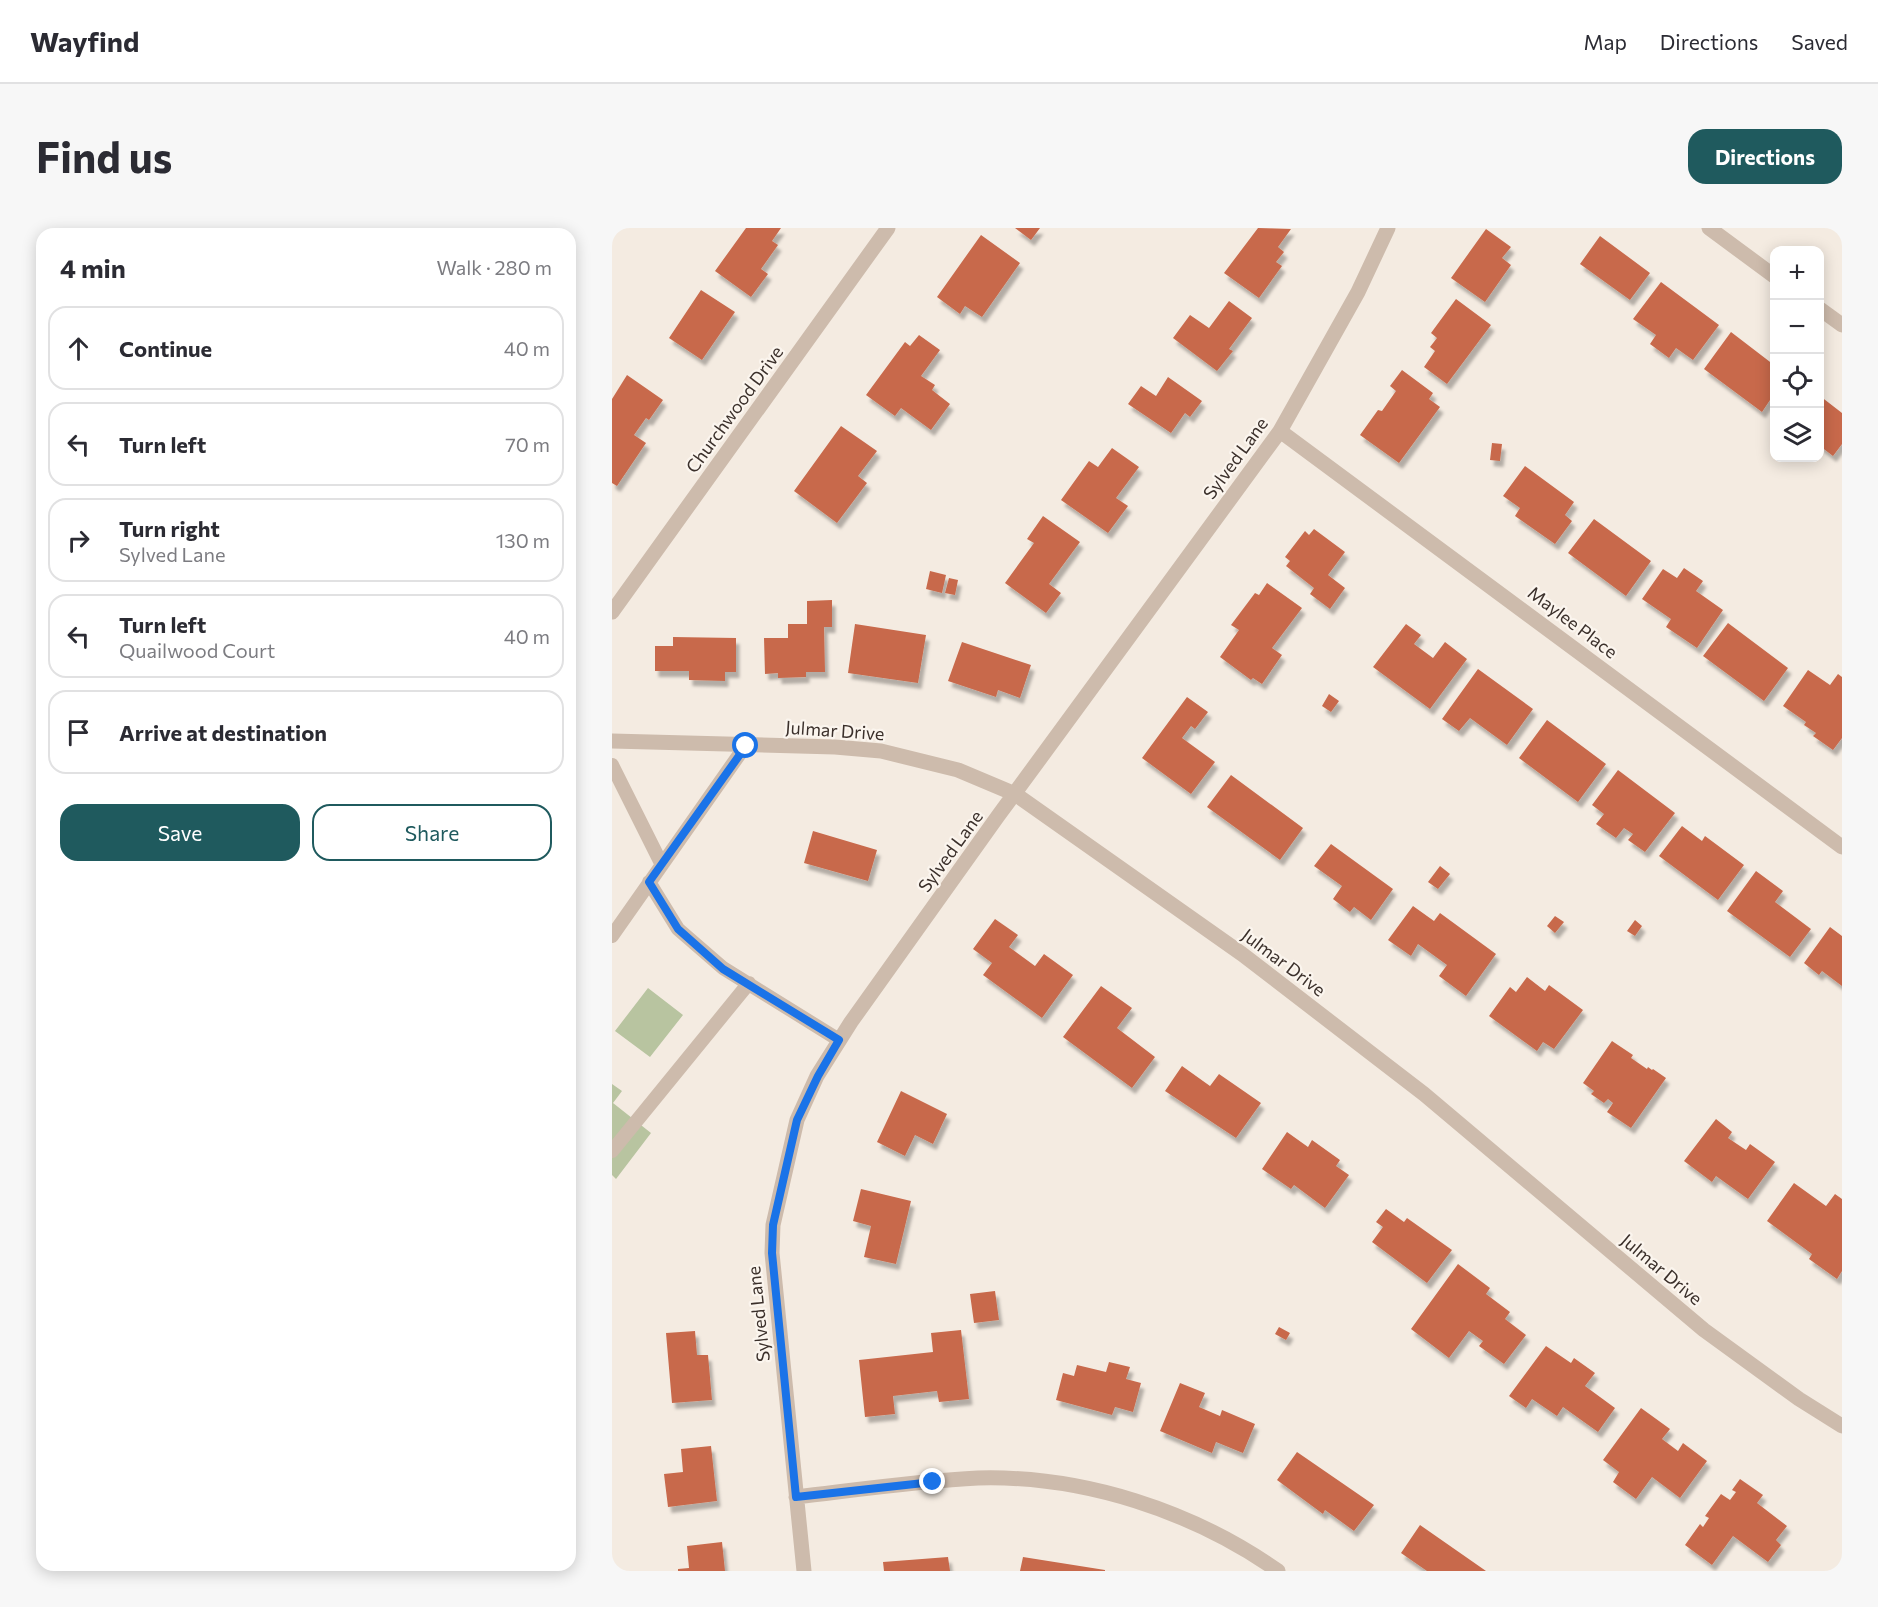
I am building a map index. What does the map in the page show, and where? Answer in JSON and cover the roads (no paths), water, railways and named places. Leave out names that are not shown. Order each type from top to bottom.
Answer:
[{"type":"street","name":"Churchwood Drive","points":[[612,612],[888,228]]},
{"type":"street","name":"Sylved Lane","points":[[804,1571],[772,1253],[773,1225],[797,1120],[818,1076],[839,1040],[1280,431],[1358,292],[1388,228]]},
{"type":"street","points":[[1709,228],[1770,273]]},
{"type":"street","points":[[1824,312],[1842,325]]},
{"type":"street","name":"Maylee Place","points":[[1280,431],[1842,847]]},
{"type":"street","name":"Julmar Drive","points":[[612,741],[835,747],[881,751],[958,770],[1015,794],[1251,961],[1424,1094],[1704,1330],[1799,1399],[1842,1426]]},
{"type":"street","points":[[796,1497],[979,1478],[1024,1480],[1095,1490],[1139,1501],[1183,1518],[1225,1539],[1278,1571]]},
{"type":"lane","points":[[612,936],[661,863],[746,746]]},
{"type":"lane","points":[[612,765],[661,863]]},
{"type":"lane","points":[[649,882],[678,929],[723,969],[839,1040]]},
{"type":"lane","points":[[612,1151],[748,983]]}]
